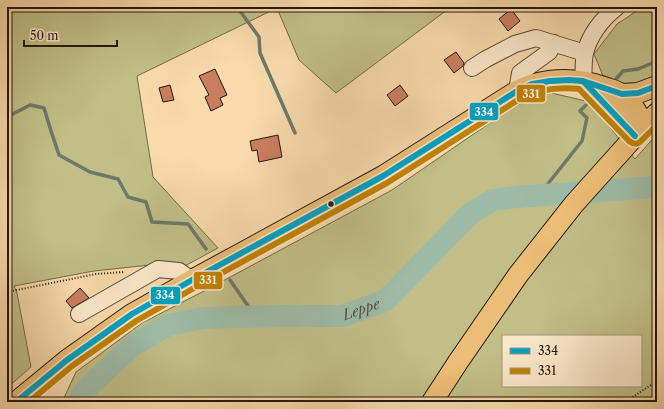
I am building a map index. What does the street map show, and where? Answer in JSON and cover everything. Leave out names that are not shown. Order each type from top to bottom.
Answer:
[{"type":"main road","points":[[16,402],[67,360],[132,314],[383,176],[517,91],[532,84],[570,80],[583,81],[622,94],[638,93],[657,86]]},
{"type":"main road","points":[[583,81],[645,125]]},
{"type":"main road","points":[[622,94],[637,112],[645,125]]},
{"type":"main road","points":[[432,402],[518,275],[574,204],[645,125]]},
{"type":"street","points":[[583,81],[585,53],[593,31],[609,13],[617,7]]},
{"type":"street","points":[[472,68],[514,44],[536,38],[585,53]]},
{"type":"street","points":[[517,91],[520,73],[549,52],[554,43]]},
{"type":"street","points":[[79,314],[158,269],[179,271],[192,280]]},
{"type":"path","points":[[7,292],[96,274],[127,272]]},
{"type":"path","points":[[625,402],[657,381]]},
{"type":"shaded area","points":[[7,7],[451,7],[336,93],[299,60],[277,8],[137,76],[153,177],[218,248],[183,267],[159,264],[94,271],[14,286],[17,293],[31,367],[7,388]]},
{"type":"shaded area","points":[[643,7],[657,7],[657,77],[650,83],[625,84],[603,76],[594,54],[617,24]]},
{"type":"shaded area","points":[[547,92],[590,102],[635,159],[657,134],[657,402],[62,402],[76,372],[142,323],[392,190],[513,107]]},
{"type":"building","points":[[511,9],[520,21],[508,31],[499,19]]},
{"type":"building","points":[[456,52],[464,63],[463,66],[454,73],[444,60]]},
{"type":"building","points":[[215,69],[227,95],[220,98],[223,105],[211,111],[205,97],[209,95],[199,76]]},
{"type":"building","points":[[170,85],[174,100],[163,102],[159,88]]},
{"type":"building","points":[[400,85],[408,96],[395,106],[387,95]]},
{"type":"building","points":[[278,135],[282,157],[259,162],[257,150],[252,151],[250,141]]},
{"type":"building","points":[[80,288],[89,298],[72,308],[66,301]]},
{"type":"waterway","points":[[237,7],[259,37],[260,53],[295,133]]},
{"type":"waterway","points":[[616,79],[623,71],[638,69],[657,61]]},
{"type":"waterway","points":[[7,117],[30,105],[44,108],[59,155],[90,172],[118,179],[128,197],[146,202],[152,222],[188,224],[206,249]]},
{"type":"waterway","points":[[539,195],[582,141],[587,118],[580,111],[586,105]]},
{"type":"waterway","name":"Leppe","points":[[78,402],[86,389],[132,346],[168,325],[203,318],[342,316],[385,301],[471,213],[493,200],[657,187]]},
{"type":"waterway","points":[[230,280],[255,316]]},
{"type":"transit line","name":"334","points":[[16,402],[67,360],[132,314],[383,176],[517,91],[532,84],[569,80],[583,81],[622,94],[638,93],[657,86]]},
{"type":"transit line","name":"334","points":[[580,81],[583,81],[635,136]]},
{"type":"transit line","name":"331","points":[[29,402],[72,366],[136,321],[387,183],[521,98],[549,89],[579,89],[629,141],[634,144],[640,142],[657,125]]}]
